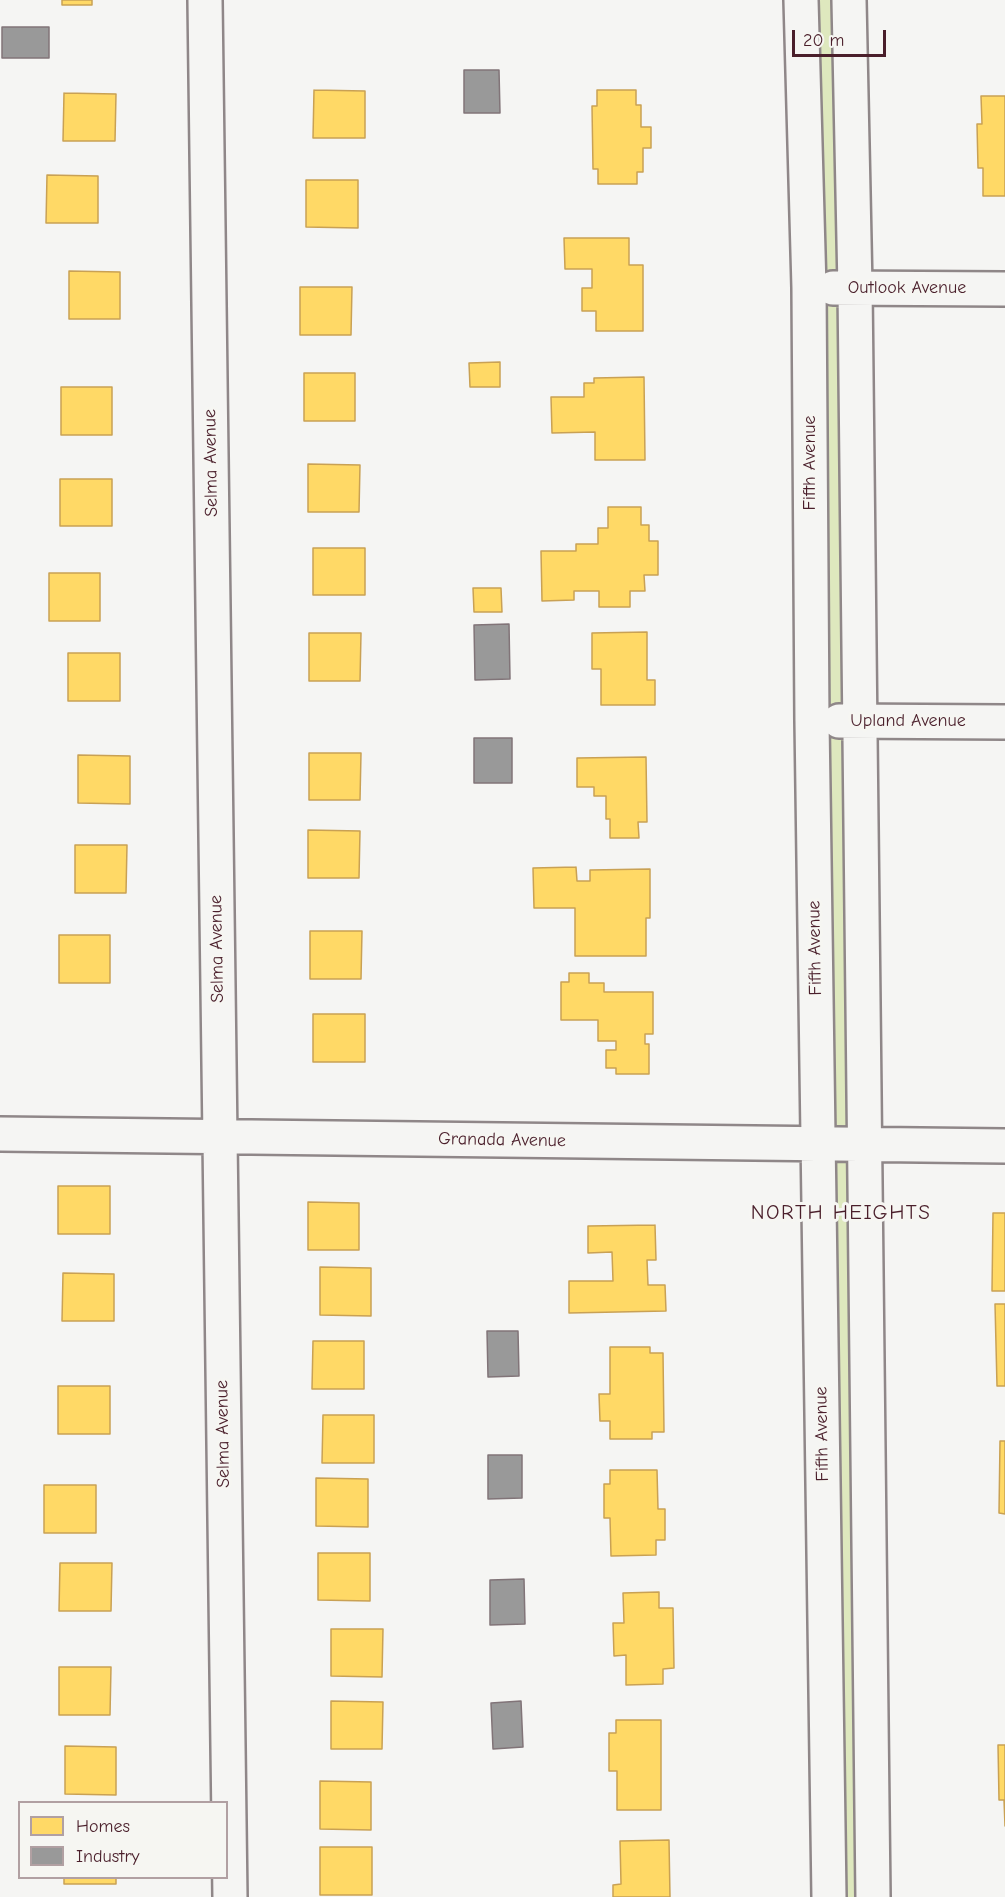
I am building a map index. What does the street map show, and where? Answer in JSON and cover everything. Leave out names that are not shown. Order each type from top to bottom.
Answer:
[{"type":"street","name":"Selma Avenue","points":[[205,0],[230,1897]]},
{"type":"street","name":"Fifth Avenue","points":[[801,0],[809,288],[812,721],[829,1897]]},
{"type":"street","points":[[849,0],[855,288],[873,1897]]},
{"type":"street","name":"Outlook Avenue","points":[[809,288],[1005,289]]},
{"type":"street","name":"Upland Avenue","points":[[812,721],[1005,722]]},
{"type":"street","name":"Granada Avenue","points":[[0,1134],[1005,1146]]},
{"type":"green space","points":[[801,0],[849,0],[873,1897],[829,1897]]},
{"type":"building: Homes","points":[[62,0],[92,0],[92,5],[62,5]]},
{"type":"building: Homes","points":[[314,90],[365,91],[365,138],[313,138]]},
{"type":"building: Homes","points":[[597,90],[636,90],[636,105],[641,105],[641,127],[651,127],[651,148],[643,148],[643,172],[637,172],[637,184],[598,184],[598,169],[593,169],[592,106],[597,106]]},
{"type":"building: Homes","points":[[64,93],[116,94],[115,141],[63,141]]},
{"type":"building: Homes","points":[[981,96],[1005,96],[1005,196],[983,196],[983,168],[978,168],[977,124],[982,124]]},
{"type":"building: Homes","points":[[47,175],[98,176],[98,223],[46,223]]},
{"type":"building: Homes","points":[[306,180],[358,180],[358,228],[306,227]]},
{"type":"building: Homes","points":[[564,238],[629,238],[629,265],[643,265],[643,331],[596,331],[596,311],[582,311],[582,288],[592,288],[592,269],[565,269]]},
{"type":"building: Homes","points":[[69,271],[120,272],[120,319],[69,319]]},
{"type":"building: Homes","points":[[300,287],[352,287],[351,335],[300,335]]},
{"type":"building: Homes","points":[[500,362],[500,387],[470,387],[469,363]]},
{"type":"building: Homes","points":[[304,373],[355,373],[355,421],[304,421]]},
{"type":"building: Homes","points":[[644,377],[645,460],[595,460],[595,432],[552,433],[551,397],[584,397],[584,383],[594,383],[594,378]]},
{"type":"building: Homes","points":[[61,387],[112,387],[112,435],[61,435]]},
{"type":"building: Homes","points":[[308,464],[360,465],[359,512],[308,512]]},
{"type":"building: Homes","points":[[60,479],[112,479],[112,526],[60,526]]},
{"type":"building: Homes","points":[[608,507],[641,507],[641,525],[649,525],[649,541],[658,541],[658,575],[644,575],[645,591],[630,591],[630,607],[599,607],[599,591],[574,591],[574,600],[542,601],[541,551],[576,551],[576,544],[598,544],[598,528],[608,528]]},
{"type":"building: Homes","points":[[313,548],[365,548],[365,595],[313,595]]},
{"type":"building: Homes","points":[[49,573],[100,573],[100,621],[49,621]]},
{"type":"building: Homes","points":[[473,588],[501,588],[502,612],[474,612]]},
{"type":"building: Homes","points":[[647,632],[647,680],[655,680],[655,705],[601,705],[601,669],[592,669],[592,633]]},
{"type":"building: Homes","points":[[309,633],[361,633],[360,681],[309,681]]},
{"type":"building: Homes","points":[[68,653],[120,653],[120,701],[68,701]]},
{"type":"building: Homes","points":[[309,753],[361,753],[360,800],[309,800]]},
{"type":"building: Homes","points":[[78,755],[130,756],[130,804],[78,803]]},
{"type":"building: Homes","points":[[646,757],[647,822],[638,822],[639,838],[610,838],[610,819],[606,819],[606,796],[594,796],[594,787],[577,787],[577,758]]},
{"type":"building: Homes","points":[[308,830],[360,831],[359,878],[308,878]]},
{"type":"building: Homes","points":[[75,845],[127,845],[126,893],[75,893]]},
{"type":"building: Homes","points":[[576,867],[577,881],[590,881],[590,870],[650,869],[650,918],[646,918],[646,956],[575,956],[575,908],[534,908],[533,868]]},
{"type":"building: Homes","points":[[310,931],[362,931],[361,979],[310,979]]},
{"type":"building: Homes","points":[[59,935],[110,935],[110,983],[59,983]]},
{"type":"building: Homes","points":[[569,973],[589,973],[589,983],[604,983],[604,992],[653,992],[653,1034],[645,1034],[645,1044],[649,1044],[649,1074],[616,1074],[616,1068],[606,1068],[606,1050],[616,1050],[616,1041],[598,1041],[598,1020],[561,1020],[561,982],[569,982]]},
{"type":"building: Homes","points":[[313,1014],[365,1014],[365,1062],[313,1062]]},
{"type":"building: Homes","points":[[58,1186],[110,1186],[110,1234],[58,1234]]},
{"type":"building: Homes","points":[[308,1202],[359,1203],[359,1250],[308,1250]]},
{"type":"building: Homes","points":[[993,1213],[1005,1213],[1005,1291],[992,1291]]},
{"type":"building: Homes","points":[[655,1225],[656,1260],[647,1260],[648,1285],[665,1285],[666,1311],[569,1313],[569,1281],[613,1281],[612,1252],[588,1253],[588,1226]]},
{"type":"building: Homes","points":[[320,1267],[371,1268],[371,1316],[320,1315]]},
{"type":"building: Homes","points":[[63,1273],[114,1274],[114,1321],[62,1321]]},
{"type":"building: Homes","points":[[995,1304],[1005,1304],[1005,1386],[997,1386]]},
{"type":"building: Homes","points":[[313,1341],[364,1341],[364,1389],[312,1389]]},
{"type":"building: Homes","points":[[610,1347],[650,1347],[650,1353],[663,1353],[664,1432],[652,1432],[652,1439],[610,1439],[610,1421],[600,1421],[599,1394],[610,1394]]},
{"type":"building: Homes","points":[[58,1386],[110,1386],[110,1434],[58,1434]]},
{"type":"building: Homes","points":[[323,1415],[374,1415],[374,1463],[322,1463]]},
{"type":"building: Homes","points":[[1000,1441],[1005,1441],[1005,1514],[999,1513]]},
{"type":"building: Homes","points":[[610,1470],[657,1470],[658,1509],[665,1509],[665,1540],[656,1540],[656,1555],[611,1556],[610,1518],[604,1518],[604,1484],[610,1484]]},
{"type":"building: Homes","points":[[316,1478],[368,1479],[368,1527],[316,1526]]},
{"type":"building: Homes","points":[[44,1485],[96,1485],[96,1533],[44,1533]]},
{"type":"building: Homes","points":[[318,1553],[370,1553],[370,1601],[318,1600]]},
{"type":"building: Homes","points":[[60,1563],[112,1563],[111,1611],[59,1611]]},
{"type":"building: Homes","points":[[659,1592],[659,1608],[673,1608],[674,1668],[663,1669],[663,1684],[626,1685],[626,1655],[614,1656],[613,1623],[624,1623],[623,1593]]},
{"type":"building: Homes","points":[[331,1629],[383,1629],[382,1677],[331,1676]]},
{"type":"building: Homes","points":[[59,1667],[111,1667],[110,1715],[59,1715]]},
{"type":"building: Homes","points":[[331,1701],[383,1702],[382,1749],[331,1749]]},
{"type":"building: Homes","points":[[616,1720],[661,1720],[661,1810],[617,1810],[617,1771],[609,1771],[609,1733],[616,1733]]},
{"type":"building: Homes","points":[[998,1745],[1005,1745],[1005,1826],[1004,1800],[999,1800]]},
{"type":"building: Homes","points":[[65,1746],[116,1747],[116,1795],[65,1794]]},
{"type":"building: Homes","points":[[320,1781],[371,1782],[371,1830],[320,1829]]},
{"type":"building: Homes","points":[[669,1840],[670,1897],[613,1897],[613,1885],[621,1884],[620,1841]]},
{"type":"building: Homes","points":[[320,1847],[372,1847],[372,1895],[320,1895]]},
{"type":"building: Homes","points":[[64,1879],[116,1879],[116,1884],[64,1884]]},
{"type":"building: Industry","points":[[2,27],[49,27],[49,58],[2,58]]},
{"type":"building: Industry","points":[[464,70],[499,70],[500,113],[464,113]]},
{"type":"building: Industry","points":[[509,624],[510,679],[475,680],[474,625]]},
{"type":"building: Industry","points":[[474,738],[512,738],[512,783],[474,783]]},
{"type":"building: Industry","points":[[487,1331],[518,1331],[519,1376],[488,1377]]},
{"type":"building: Industry","points":[[488,1455],[522,1455],[522,1498],[488,1499]]},
{"type":"building: Industry","points":[[524,1579],[525,1624],[490,1625],[490,1580]]},
{"type":"building: Industry","points":[[521,1701],[523,1747],[493,1749],[491,1703]]},
{"type":"district","name":"NORTH HEIGHTS","points":[[841,1213]]}]
